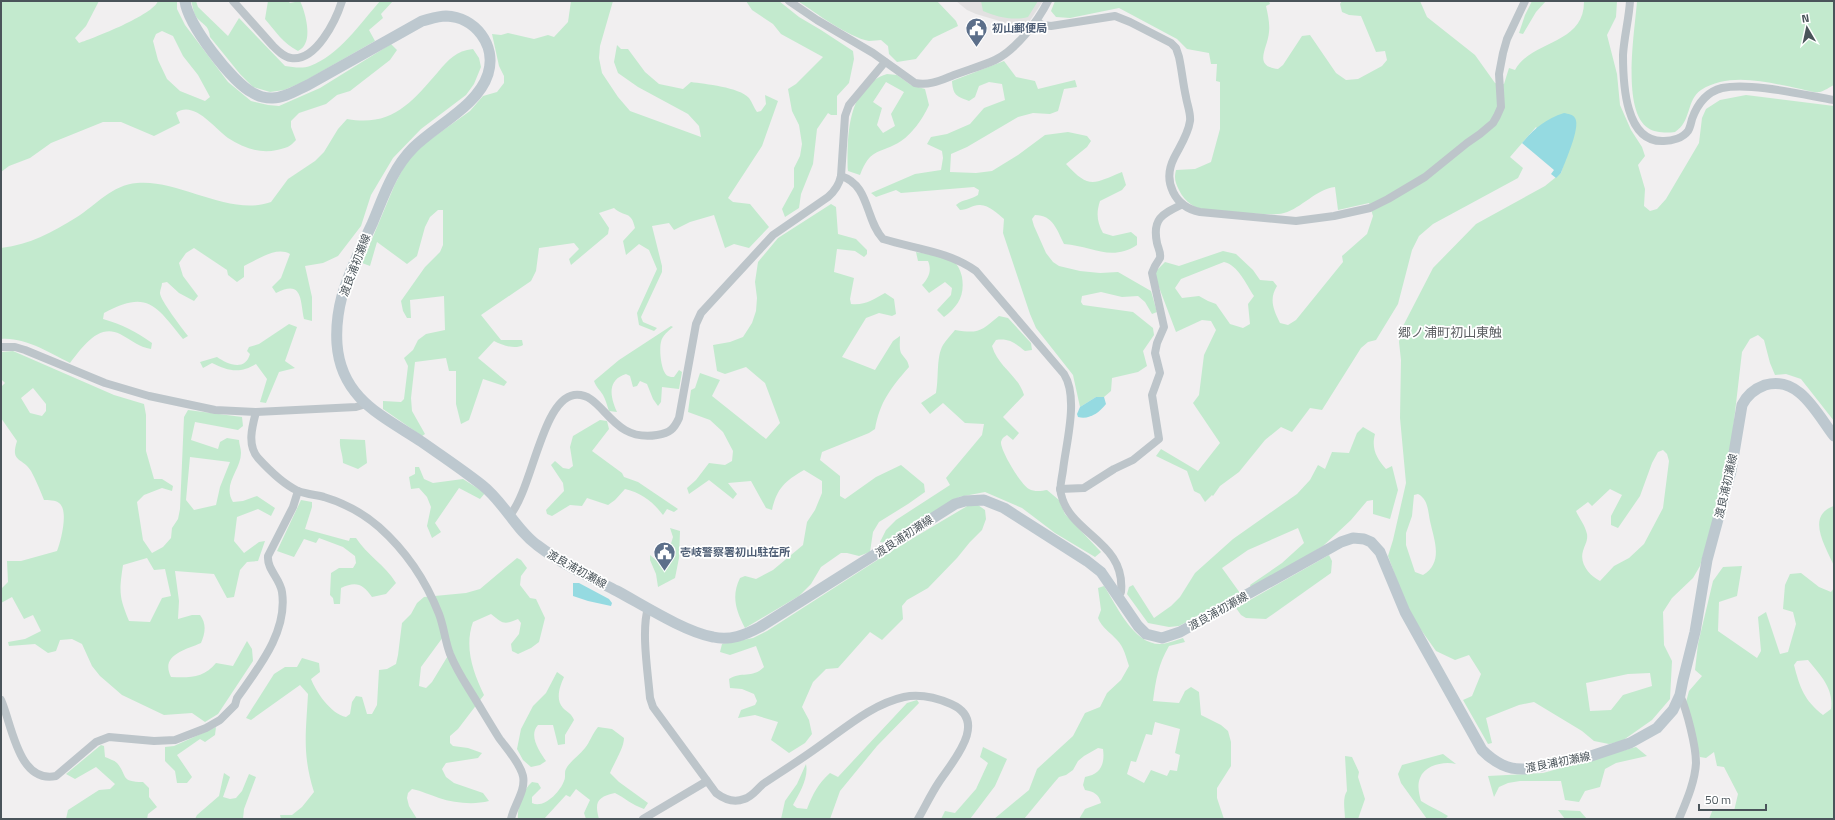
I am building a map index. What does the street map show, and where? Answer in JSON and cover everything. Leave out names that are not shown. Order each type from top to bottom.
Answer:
[{"type":"main road","name":"渡良浦初瀬線","points":[[185,1],[189,15],[202,37],[236,80],[253,93],[272,98],[290,94],[308,85],[422,21],[435,17],[446,16],[458,18],[475,27],[484,39],[488,48],[490,65],[488,75],[482,86],[467,103],[414,146],[395,171],[343,294],[337,329],[337,345],[340,362],[348,381],[374,412],[421,441],[484,486],[510,514],[523,533],[537,546],[563,562],[648,608],[700,634],[723,638],[739,637],[760,627],[955,504],[975,500],[984,500],[1004,508],[1087,561],[1101,572],[1138,626],[1146,634],[1162,638],[1180,632],[1341,542],[1353,538],[1364,539],[1371,542],[1380,552],[1405,612],[1478,744],[1487,755],[1499,764],[1516,769],[1591,756],[1630,743],[1657,728],[1673,710],[1680,695],[1695,632],[1707,560],[1731,471],[1742,405],[1745,398],[1752,391],[1767,384],[1778,383],[1788,385],[1802,394],[1834,436]]},
{"type":"street","points":[[233,1],[276,49],[285,56],[299,58],[307,54],[331,28],[342,1]]},
{"type":"street","points":[[790,1],[817,20],[873,53],[915,83],[929,84],[996,59],[1016,43],[1037,22],[1048,1]]},
{"type":"street","points":[[1037,22],[1042,25],[1051,26],[1114,16],[1130,22],[1171,43],[1176,48],[1190,120],[1188,131],[1173,159],[1171,168],[1172,191],[1181,205],[1191,210],[1214,215],[1296,221],[1334,216],[1370,208],[1425,177],[1493,123],[1501,107],[1499,74],[1502,53],[1507,39],[1526,1]]},
{"type":"street","points":[[1630,1],[1624,55],[1626,92],[1634,125],[1646,137],[1655,141],[1673,140],[1682,136],[1688,131],[1699,104],[1709,95],[1721,88],[1733,87],[1764,89],[1834,100]]},
{"type":"street","points":[[510,514],[517,507],[545,430],[557,405],[562,401],[574,395],[588,397],[599,406],[615,424],[625,431],[638,435],[650,436],[662,434],[670,432],[675,427],[679,418],[696,324],[701,313],[773,234],[828,197],[839,183],[841,176],[845,116],[849,105],[885,62]]},
{"type":"street","points":[[841,176],[849,178],[865,198],[873,225],[883,239],[942,254],[967,264],[976,271],[1064,374],[1069,382],[1071,399],[1060,490],[1067,509],[1113,557],[1119,568],[1122,580],[1121,592],[1116,594]]},
{"type":"street","points":[[1060,490],[1084,488],[1114,469],[1132,460],[1159,440],[1152,395],[1160,373],[1155,353],[1157,343],[1164,327],[1152,273],[1154,266],[1160,258],[1156,230],[1158,220],[1164,213],[1181,205]]},
{"type":"street","points":[[1,347],[15,347],[25,350],[104,383],[135,392],[215,410],[256,412],[356,407],[366,404]]},
{"type":"street","points":[[256,412],[251,436],[253,449],[257,457],[271,471],[298,491],[324,497],[342,504],[368,518],[390,538],[413,563],[433,600],[450,654],[497,734],[520,768],[523,777],[522,788],[512,810],[511,819]]},
{"type":"street","points":[[1,700],[24,763],[36,773],[50,777],[56,776],[96,742],[104,738],[109,737],[168,741],[206,728],[220,720],[235,705],[237,698],[266,657],[278,631],[282,606],[282,591],[267,563],[268,556],[292,507],[298,491]]},
{"type":"street","points":[[648,608],[646,616],[646,632],[650,698],[653,706],[706,781],[716,793],[727,800],[744,800],[762,785],[875,709],[903,697],[918,696],[930,698],[941,700],[958,707],[966,719],[968,728],[965,744],[939,782],[918,819]]},
{"type":"street","points":[[1679,819],[1690,791],[1696,764],[1684,704],[1680,695]]},
{"type":"street","points":[[643,819],[706,781]]},
{"type":"shaded area","points":[[956,1],[1043,1],[1029,22],[1020,27],[976,14],[967,10]]},
{"type":"green space","points":[[1,1],[99,1],[86,26],[75,38],[79,43],[135,19],[154,7],[158,1],[177,1],[177,9],[185,25],[228,82],[251,101],[268,105],[279,106],[320,88],[391,44],[397,50],[390,60],[350,91],[337,95],[326,104],[299,113],[291,121],[291,127],[296,140],[290,146],[283,149],[258,151],[240,145],[228,138],[204,117],[190,110],[183,110],[176,113],[180,123],[154,136],[121,122],[103,122],[51,143],[30,158],[9,166],[1,172]],"holes":[[[162,31],[173,36],[183,56],[198,75],[210,97],[205,101],[180,91],[167,79],[158,60],[153,41],[156,34]]]},
{"type":"green space","points":[[191,1],[196,1],[198,7],[228,36],[239,18],[285,66],[301,68],[321,61],[340,47],[380,1],[393,1],[381,14],[383,18],[369,30],[375,41],[303,82],[284,90],[270,92],[253,87],[240,74],[210,37],[207,28],[196,16]]},
{"type":"green space","points":[[268,1],[288,1],[290,3],[300,1],[305,16],[307,40],[305,45],[298,51],[284,41],[265,19]]},
{"type":"green space","points":[[571,1],[613,1],[600,46],[599,58],[602,73],[618,97],[630,111],[701,137],[699,126],[688,114],[638,87],[618,73],[614,62],[617,45],[621,49],[628,49],[645,72],[659,84],[683,89],[691,82],[738,91],[749,98],[757,112],[761,111],[766,104],[765,95],[778,101],[762,146],[728,198],[733,202],[750,204],[769,227],[749,248],[734,244],[725,248],[714,215],[690,222],[674,230],[669,223],[652,226],[662,266],[662,272],[641,317],[643,322],[657,328],[654,331],[639,325],[637,313],[657,269],[649,250],[639,244],[626,255],[623,241],[635,228],[632,219],[629,216],[614,208],[599,213],[609,228],[608,234],[571,265],[569,259],[579,249],[574,243],[539,248],[536,271],[531,281],[481,315],[501,340],[522,340],[523,345],[512,347],[494,341],[478,358],[507,382],[504,386],[483,379],[469,420],[461,424],[456,404],[456,371],[449,371],[446,358],[415,362],[411,398],[412,411],[425,434],[422,436],[383,409],[383,401],[401,402],[404,399],[408,366],[404,358],[413,350],[418,340],[426,334],[445,330],[444,296],[410,300],[411,318],[407,318],[403,311],[401,301],[425,267],[440,252],[443,245],[443,210],[438,210],[430,217],[425,227],[417,256],[407,264],[377,242],[370,266],[362,263],[395,184],[407,161],[424,144],[470,111],[483,96],[497,92],[504,83],[504,76],[499,66],[492,34],[501,35],[508,33],[534,39],[548,35],[554,37],[568,22]]},
{"type":"green space","points":[[746,1],[779,1],[799,17],[853,51],[854,59],[849,83],[837,96],[837,115],[831,115],[828,113],[817,129],[813,164],[801,194],[799,208],[785,217],[782,209],[794,187],[794,168],[800,156],[802,144],[799,125],[792,111],[788,89],[796,84],[823,57],[781,34],[773,24],[752,10]]},
{"type":"green space","points":[[798,1],[937,1],[956,21],[958,26],[933,38],[916,59],[897,62],[889,54],[888,46],[881,40],[869,41],[852,35],[832,24]]},
{"type":"green space","points":[[981,1],[1038,1],[1028,17],[1017,19],[999,17],[983,11]]},
{"type":"green space","points":[[1055,1],[1269,1],[1270,4],[1266,6],[1269,19],[1269,29],[1263,55],[1265,64],[1278,69],[1283,65],[1302,36],[1310,35],[1336,73],[1346,80],[1358,79],[1382,66],[1387,60],[1385,51],[1376,52],[1361,16],[1349,15],[1342,12],[1340,4],[1342,1],[1420,1],[1427,17],[1475,55],[1495,83],[1504,84],[1509,68],[1515,70],[1523,60],[1566,35],[1575,27],[1582,16],[1584,2],[1582,1],[1617,1],[1616,17],[1607,35],[1617,74],[1620,105],[1631,130],[1642,147],[1645,156],[1638,165],[1645,189],[1644,206],[1650,211],[1657,209],[1666,199],[1699,143],[1702,118],[1706,109],[1720,100],[1746,95],[1834,106],[1834,421],[1801,379],[1786,374],[1775,375],[1764,340],[1758,335],[1750,339],[1742,352],[1732,438],[1719,499],[1700,566],[1693,578],[1672,598],[1663,612],[1664,645],[1672,661],[1670,699],[1652,720],[1622,741],[1609,744],[1594,741],[1582,731],[1534,702],[1519,705],[1486,718],[1492,743],[1488,744],[1463,700],[1472,696],[1481,674],[1469,655],[1455,660],[1436,651],[1409,613],[1388,556],[1406,483],[1400,418],[1401,360],[1399,342],[1401,330],[1433,268],[1476,224],[1545,186],[1561,173],[1564,163],[1536,127],[1510,157],[1523,168],[1518,178],[1433,224],[1419,236],[1412,250],[1398,304],[1376,340],[1368,342],[1361,348],[1322,410],[1310,408],[1292,432],[1281,427],[1265,440],[1239,472],[1220,486],[1213,496],[1212,495],[1205,502],[1200,494],[1194,491],[1187,471],[1156,456],[1161,449],[1198,471],[1220,443],[1193,403],[1199,395],[1204,355],[1216,330],[1211,321],[1202,320],[1176,332],[1157,282],[1155,272],[1165,262],[1179,266],[1223,251],[1236,254],[1253,270],[1260,280],[1273,281],[1277,286],[1273,295],[1275,313],[1280,323],[1288,325],[1296,320],[1343,262],[1342,256],[1367,234],[1373,216],[1369,203],[1338,210],[1335,187],[1322,191],[1291,211],[1279,214],[1216,212],[1199,208],[1191,204],[1184,198],[1179,190],[1175,180],[1175,173],[1176,170],[1195,169],[1211,162],[1220,129],[1220,82],[1216,81],[1217,64],[1211,64],[1209,53],[1187,49],[1177,39],[1119,8],[1070,18],[1056,17],[1051,11]],"holes":[[[1224,262],[1229,264],[1238,271],[1254,296],[1248,304],[1250,324],[1243,328],[1230,324],[1216,304],[1199,296],[1182,298],[1175,288],[1181,279]],[[1663,450],[1667,454],[1669,461],[1663,508],[1644,544],[1629,558],[1614,566],[1600,581],[1589,573],[1584,565],[1582,556],[1587,541],[1587,534],[1576,511],[1588,502],[1592,506],[1610,489],[1622,495],[1611,516],[1611,525],[1618,528],[1640,496],[1652,463],[1658,452]],[[1418,494],[1426,502],[1436,550],[1434,564],[1423,575],[1415,572],[1406,545],[1406,533],[1412,516],[1414,495]],[[1650,673],[1652,686],[1623,695],[1611,710],[1590,711],[1586,683],[1628,674]]]},
{"type":"green space","points":[[1532,1],[1546,1],[1536,12],[1523,34],[1519,33],[1525,15]]},
{"type":"green space","points":[[1637,1],[1834,1],[1834,85],[1823,91],[1817,92],[1760,81],[1723,81],[1712,84],[1696,94],[1687,117],[1675,132],[1651,130],[1640,119],[1635,105],[1632,88],[1632,49]]},
{"type":"green space","points":[[473,49],[479,58],[481,67],[474,84],[466,95],[421,129],[393,158],[371,195],[361,226],[338,256],[323,263],[305,266],[312,297],[312,321],[304,319],[301,299],[296,290],[291,288],[276,293],[272,287],[281,278],[290,254],[279,252],[261,257],[244,266],[244,277],[237,282],[228,275],[227,270],[194,248],[186,253],[179,263],[183,276],[198,296],[194,301],[179,293],[167,282],[162,283],[160,292],[167,308],[188,336],[183,339],[158,310],[141,302],[131,302],[104,313],[103,319],[123,326],[140,335],[152,343],[151,349],[139,345],[112,331],[105,332],[98,334],[85,344],[70,363],[46,350],[28,343],[19,340],[1,339],[1,248],[22,244],[49,233],[77,217],[112,191],[120,187],[137,183],[153,183],[170,186],[222,202],[239,205],[255,205],[271,202],[288,179],[315,161],[324,152],[338,129],[347,119],[363,121],[376,119],[388,116],[399,110],[419,94],[449,60],[457,54]]},
{"type":"green space","points":[[1004,61],[1016,77],[1035,81],[1038,89],[1075,80],[1077,87],[1064,89],[1058,111],[1050,114],[1033,113],[1018,117],[967,147],[951,154],[950,172],[976,173],[992,171],[1018,155],[1045,135],[1068,132],[1087,136],[1091,141],[1087,147],[1066,164],[1080,177],[1086,181],[1092,182],[1122,172],[1126,185],[1122,190],[1100,201],[1098,221],[1103,233],[1113,236],[1131,232],[1137,237],[1137,245],[1128,250],[1119,252],[1101,252],[1064,244],[1054,224],[1050,220],[1041,216],[1035,215],[1032,219],[1034,226],[1046,253],[1053,262],[1059,266],[1080,271],[1100,273],[1118,272],[1151,291],[1157,312],[1152,314],[1145,302],[1138,296],[1122,297],[1101,292],[1082,296],[1081,302],[1083,305],[1133,312],[1153,328],[1154,335],[1143,351],[1147,366],[1138,372],[1112,378],[1111,391],[1104,397],[1096,397],[1080,407],[1073,375],[1036,328],[1030,314],[1003,233],[1004,219],[986,206],[977,205],[960,210],[956,205],[978,195],[979,190],[974,187],[901,193],[896,190],[876,197],[871,193],[915,174],[941,170],[943,158],[942,151],[927,144],[931,137],[947,134],[970,124],[984,108],[1005,100],[1002,84],[989,82],[979,86],[975,97],[969,101],[961,98],[954,92],[952,81]]},
{"type":"green space","points":[[887,74],[897,75],[911,85],[925,89],[929,105],[924,115],[908,136],[891,147],[871,156],[867,160],[860,175],[848,171],[849,128],[857,101],[864,90],[874,80]],"holes":[[[886,82],[904,92],[891,114],[895,126],[883,133],[877,125],[882,108],[873,102]]]},
{"type":"green space","points":[[831,204],[836,207],[838,234],[856,239],[867,250],[867,254],[864,257],[855,251],[837,249],[834,272],[854,278],[850,299],[851,304],[865,303],[885,293],[894,299],[896,314],[892,316],[879,313],[866,318],[842,357],[875,370],[893,341],[900,336],[900,351],[909,367],[887,395],[880,410],[875,429],[869,433],[822,452],[820,460],[840,476],[840,496],[845,499],[876,477],[901,465],[924,484],[925,492],[879,522],[873,532],[870,552],[859,556],[841,553],[821,567],[811,584],[799,596],[745,628],[739,616],[735,597],[740,578],[745,576],[756,579],[773,570],[803,545],[807,522],[815,510],[822,493],[822,481],[804,470],[787,482],[779,491],[772,510],[766,508],[751,481],[728,483],[737,494],[733,499],[709,480],[689,494],[687,488],[696,480],[709,463],[725,465],[732,461],[733,451],[723,432],[710,420],[688,412],[691,390],[695,388],[700,373],[720,380],[712,396],[766,439],[780,423],[765,383],[746,367],[725,374],[717,371],[713,345],[730,342],[743,337],[752,323],[756,311],[757,298],[755,282],[758,262],[778,238]]},
{"type":"green space","points":[[916,252],[937,256],[952,261],[960,270],[963,284],[961,295],[957,305],[944,317],[937,310],[951,295],[952,288],[945,282],[929,293],[922,285],[929,274],[929,264],[928,261],[918,261]]},
{"type":"green space","points":[[999,316],[1008,318],[1031,343],[1032,350],[1025,351],[1015,343],[1008,340],[996,340],[992,346],[999,360],[1017,382],[1024,395],[1003,417],[1019,433],[1013,440],[1007,435],[1003,439],[1001,442],[1004,452],[1016,474],[1025,486],[1033,491],[1047,490],[1059,500],[1065,514],[1101,552],[1095,557],[1055,533],[1022,508],[985,492],[959,497],[887,543],[880,542],[886,530],[896,520],[950,485],[946,478],[982,435],[984,424],[965,423],[943,403],[930,414],[921,403],[936,393],[939,355],[944,343],[955,330],[969,332],[979,330]]},
{"type":"green space","points":[[289,324],[297,327],[285,361],[295,368],[279,372],[266,403],[260,402],[267,379],[256,364],[245,369],[234,370],[223,368],[212,363],[203,368],[200,362],[217,357],[231,364],[240,365],[248,360],[250,354],[247,351],[249,347],[259,344]]},
{"type":"green space","points":[[671,326],[673,327],[663,338],[660,345],[661,360],[664,370],[668,376],[674,377],[679,370],[682,372],[679,389],[662,387],[661,402],[658,406],[653,399],[647,384],[640,381],[637,386],[633,387],[630,376],[626,374],[616,380],[613,384],[612,395],[617,412],[609,411],[604,397],[594,381],[619,360]]},
{"type":"green space","points":[[13,351],[114,395],[144,404],[146,415],[146,451],[154,479],[162,479],[173,486],[172,491],[162,488],[144,495],[137,502],[143,540],[152,553],[163,547],[171,538],[172,528],[178,519],[180,509],[184,417],[188,410],[242,417],[243,426],[238,430],[195,422],[191,440],[218,449],[220,442],[227,438],[239,440],[241,451],[240,459],[230,489],[230,495],[233,502],[243,501],[257,496],[275,508],[271,516],[258,509],[237,517],[234,541],[244,553],[259,542],[265,541],[258,561],[247,562],[240,570],[234,597],[227,598],[214,574],[175,571],[179,601],[178,619],[192,615],[200,615],[204,622],[205,629],[201,643],[176,654],[171,658],[168,670],[171,677],[196,676],[206,672],[216,663],[233,666],[247,641],[252,649],[253,661],[218,714],[205,722],[192,713],[164,715],[122,695],[100,676],[92,666],[82,644],[72,639],[60,640],[56,651],[48,653],[35,644],[9,646],[8,642],[25,639],[41,631],[33,615],[24,619],[12,597],[1,603],[1,589],[8,582],[7,561],[21,561],[57,551],[64,519],[62,507],[59,503],[52,500],[44,500],[31,471],[16,456],[15,448],[17,441],[1,418],[1,387],[5,383],[1,379],[1,352]],"holes":[[[33,388],[46,404],[46,411],[42,416],[30,413],[21,398]],[[190,457],[230,462],[220,487],[216,505],[194,510],[186,500]],[[147,558],[154,570],[165,569],[171,596],[162,598],[150,622],[129,621],[123,606],[121,594],[123,565]]]},
{"type":"green space","points":[[600,420],[607,421],[609,429],[592,451],[622,473],[624,477],[638,482],[678,509],[674,512],[667,509],[663,515],[647,499],[637,493],[625,489],[608,505],[587,498],[582,506],[570,505],[552,516],[547,514],[546,510],[564,491],[563,483],[551,465],[555,461],[563,468],[569,469],[573,466],[570,447],[573,436]]},
{"type":"green space","points":[[1363,427],[1375,434],[1374,449],[1380,461],[1386,469],[1392,466],[1398,490],[1390,519],[1373,514],[1373,500],[1367,501],[1351,520],[1323,546],[1252,590],[1250,585],[1282,563],[1304,543],[1298,528],[1248,550],[1222,568],[1240,593],[1179,626],[1169,627],[1148,623],[1127,594],[1129,587],[1133,585],[1154,618],[1171,606],[1180,597],[1195,573],[1233,539],[1297,494],[1310,480],[1318,465],[1325,469],[1332,452],[1349,453],[1357,433]]},
{"type":"green space","points":[[340,439],[365,440],[367,463],[358,469],[343,463]]},
{"type":"green space","points":[[415,467],[419,467],[424,479],[433,483],[463,479],[485,493],[480,499],[459,488],[435,523],[441,532],[432,538],[427,526],[431,507],[427,497],[419,488],[411,489],[409,477],[415,474]]},
{"type":"green space","points":[[301,500],[312,502],[312,507],[305,529],[349,541],[350,538],[356,538],[365,550],[387,571],[396,583],[386,594],[372,597],[365,589],[355,584],[341,588],[340,604],[334,604],[333,598],[330,595],[331,573],[339,568],[353,568],[356,563],[355,556],[343,547],[319,538],[316,543],[304,539],[294,557],[277,551]]},
{"type":"green space","points":[[969,505],[978,505],[985,510],[986,519],[982,530],[928,588],[907,600],[902,606],[903,619],[882,640],[870,632],[838,668],[826,669],[813,682],[802,707],[809,720],[812,734],[805,743],[789,753],[771,740],[778,722],[755,715],[738,718],[741,710],[755,705],[757,701],[754,694],[742,689],[730,688],[729,679],[738,675],[755,673],[764,667],[756,646],[730,655],[720,652],[722,644],[753,638],[767,631],[893,550]]},
{"type":"green space","points":[[1834,506],[1834,566],[1820,533],[1819,524],[1825,511]]},
{"type":"green space","points":[[670,528],[680,531],[679,558],[675,578],[658,587],[656,574],[650,560],[650,555],[657,561],[666,560],[673,537]]},
{"type":"green space","points":[[1329,555],[1332,561],[1331,573],[1266,619],[1246,618],[1241,615],[1236,608]]},
{"type":"green space","points":[[517,558],[521,560],[527,568],[521,576],[520,585],[530,598],[536,599],[545,618],[539,642],[531,648],[518,654],[512,651],[511,644],[519,634],[521,623],[518,619],[506,623],[501,622],[491,614],[473,622],[470,631],[469,641],[471,659],[476,677],[484,695],[458,729],[450,736],[450,743],[453,746],[468,748],[482,753],[478,758],[446,763],[442,769],[446,777],[454,783],[483,793],[489,801],[477,803],[457,802],[445,800],[412,789],[408,793],[407,798],[409,806],[417,819],[281,819],[280,815],[292,815],[302,807],[314,792],[306,755],[308,694],[300,685],[251,720],[246,718],[274,674],[285,667],[297,667],[302,658],[319,663],[320,672],[311,679],[320,696],[335,712],[346,717],[350,714],[352,702],[356,696],[362,697],[367,714],[372,714],[377,705],[379,670],[387,669],[396,664],[402,623],[411,614],[417,603],[424,597],[466,593],[480,589]],"holes":[[[446,633],[452,649],[432,682],[426,688],[419,686],[421,667]]]},
{"type":"green space","points":[[1742,566],[1737,596],[1719,602],[1718,631],[1757,658],[1761,651],[1758,617],[1766,612],[1780,654],[1788,652],[1796,624],[1793,612],[1783,609],[1785,585],[1790,574],[1801,573],[1819,587],[1831,592],[1834,588],[1834,819],[1709,819],[1713,809],[1734,811],[1738,794],[1724,767],[1717,766],[1714,752],[1706,758],[1700,757],[1686,702],[1689,691],[1702,676],[1695,670],[1698,644],[1713,581],[1723,567]],"holes":[[[1808,660],[1825,682],[1830,695],[1831,709],[1823,715],[1807,699],[1798,680],[1794,665],[1797,661]]]},
{"type":"green space","points":[[1104,586],[1127,623],[1143,639],[1152,643],[1162,644],[1183,638],[1185,642],[1169,646],[1165,653],[1158,672],[1153,701],[1179,703],[1185,691],[1191,687],[1199,692],[1201,715],[1221,725],[1228,731],[1231,742],[1231,766],[1217,788],[1217,798],[1224,819],[1079,819],[1085,809],[1101,803],[1097,795],[1085,790],[1083,785],[1085,777],[1090,776],[1101,768],[1103,749],[1098,748],[1078,761],[1073,770],[1066,775],[1059,777],[1024,819],[994,819],[1029,790],[1037,769],[1073,736],[1085,713],[1100,707],[1107,693],[1121,680],[1129,666],[1121,646],[1098,618],[1101,610],[1098,588]],"holes":[[[1155,722],[1180,729],[1175,753],[1180,755],[1177,771],[1170,770],[1167,776],[1151,770],[1144,783],[1127,774],[1131,761],[1136,762],[1146,734],[1152,735]]]},
{"type":"green space","points":[[557,672],[564,677],[560,688],[559,701],[574,720],[565,735],[565,744],[558,745],[553,725],[538,725],[534,734],[536,744],[546,761],[540,765],[531,767],[523,760],[517,749],[521,729],[533,706],[546,693]]},
{"type":"green space","points":[[917,700],[919,703],[877,746],[840,791],[830,819],[781,819],[785,801],[797,784],[806,764],[807,769],[805,780],[793,805],[797,808],[807,809],[816,789],[830,773],[838,777],[907,703]]},
{"type":"green space","points":[[216,727],[215,735],[205,742],[200,739],[177,755],[192,777],[187,783],[177,783],[175,771],[165,761],[165,747],[174,746]]},
{"type":"green space","points":[[598,727],[612,729],[624,738],[621,751],[610,773],[619,782],[648,803],[644,809],[636,806],[615,793],[601,798],[597,804],[599,819],[586,819],[584,813],[590,800],[576,789],[570,797],[566,795],[544,819],[518,819],[518,809],[521,799],[529,785],[532,782],[538,783],[541,788],[532,797],[532,803],[542,804],[551,798],[559,790],[565,779],[565,770],[585,748]]},
{"type":"green space","points":[[101,745],[104,746],[105,757],[117,763],[128,779],[136,782],[143,782],[149,788],[149,797],[157,807],[148,814],[147,819],[66,819],[68,810],[99,790],[110,789],[115,784],[96,767],[75,779],[66,774]]},
{"type":"green space","points":[[983,747],[1007,759],[995,786],[970,819],[941,819],[945,811],[955,813],[976,789],[988,763],[980,757]]},
{"type":"green space","points":[[1636,747],[1647,756],[1616,763],[1605,769],[1600,787],[1585,791],[1579,802],[1565,800],[1561,781],[1520,781],[1508,783],[1499,787],[1494,797],[1488,776],[1543,773]]},
{"type":"green space","points":[[1443,754],[1456,764],[1446,763],[1430,767],[1422,774],[1420,778],[1419,790],[1421,801],[1448,816],[1445,819],[1427,819],[1401,783],[1398,774],[1402,765]]},
{"type":"green space","points":[[1345,756],[1352,757],[1359,772],[1358,777],[1365,799],[1358,819],[1345,819],[1344,801],[1347,791]]},
{"type":"green space","points":[[224,773],[230,777],[223,797],[230,799],[236,798],[242,791],[249,774],[256,777],[244,809],[243,819],[195,819],[197,815],[219,796]]},
{"type":"green space","points":[[1558,810],[1580,811],[1587,819],[1565,819]]},
{"type":"water","points":[[1564,113],[1570,114],[1575,118],[1576,129],[1572,145],[1561,173],[1556,178],[1551,174],[1554,170],[1522,143],[1540,125],[1551,118]]},
{"type":"water","points":[[1096,397],[1104,397],[1106,404],[1097,413],[1090,417],[1078,417],[1077,414],[1080,407]]},
{"type":"water","points":[[573,583],[579,583],[609,599],[612,603],[611,606],[573,596]]},
{"type":"place","name":"初山郵便局","points":[[977,48]]},
{"type":"place","name":"壱岐警察署初山駐在所","points":[[665,572]]},
{"type":"district","name":"郷ノ浦町初山東触","points":[[1450,332]]}]
